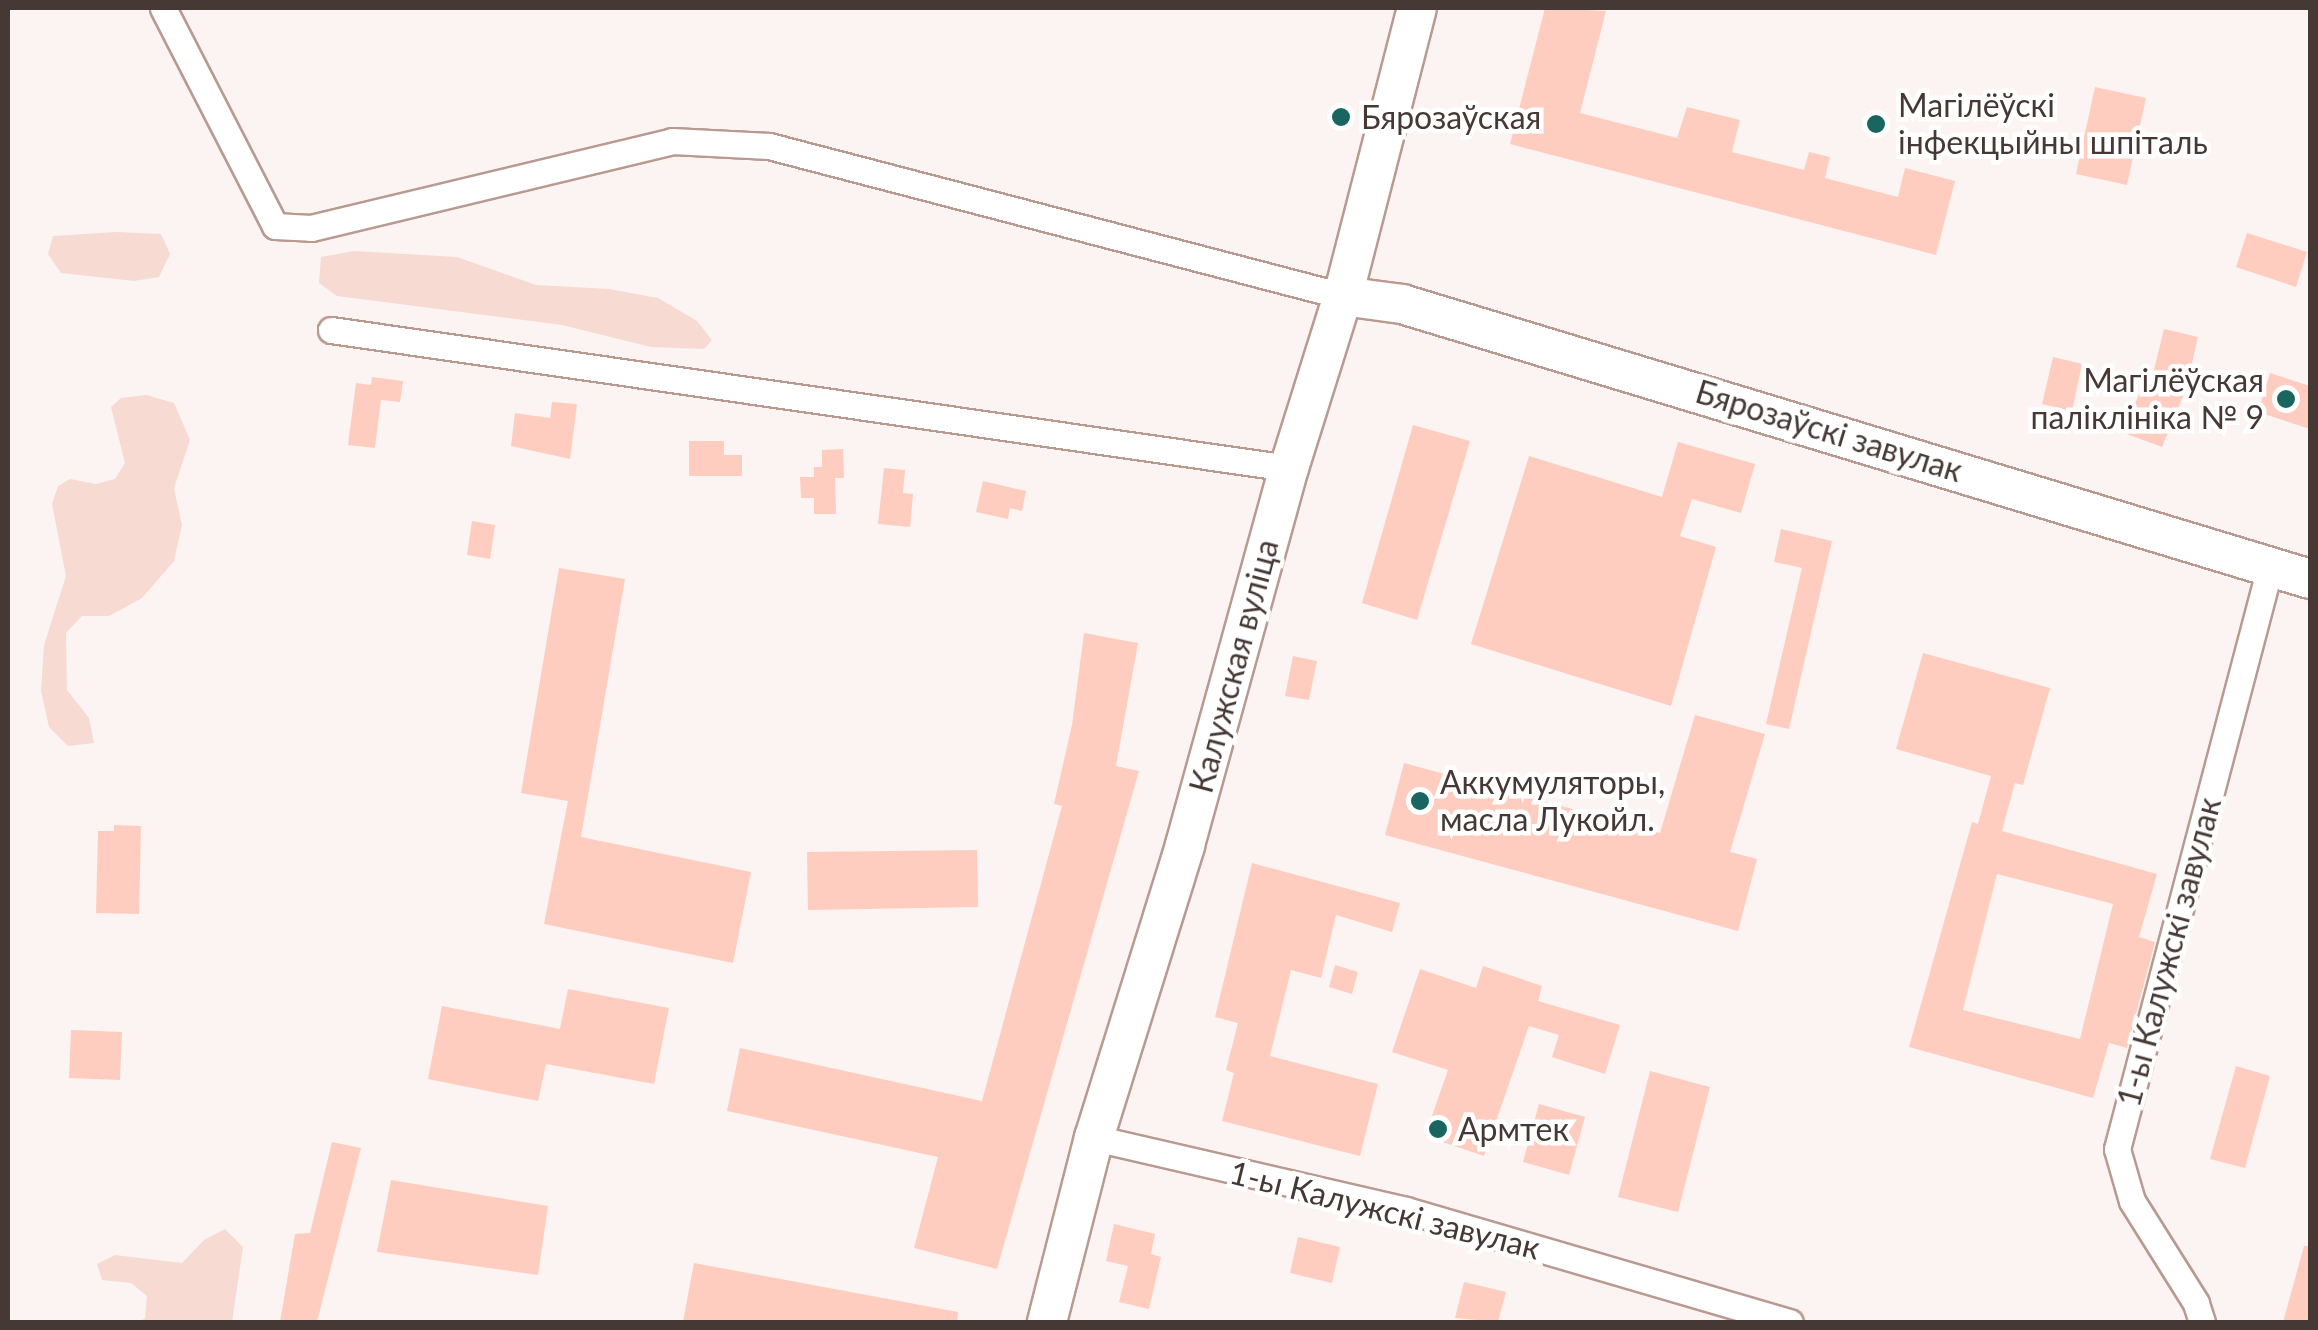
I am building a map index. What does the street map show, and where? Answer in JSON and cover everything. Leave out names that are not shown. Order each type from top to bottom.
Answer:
[{"type":"street","points":[[164,8],[276,226],[311,228],[672,141],[769,146],[1344,296]]},
{"type":"street","name":"Калужская вуліца","points":[[1047,1322],[1094,1138],[1184,845],[1289,468],[1344,296],[1417,8]]},
{"type":"street","name":"Бярозаўскі завулак","points":[[1344,296],[1402,304],[2310,579]]},
{"type":"street","points":[[331,330],[1289,468]]},
{"type":"street","name":"1-ы Калужскі завулак","points":[[2202,1322],[2196,1303],[2132,1201],[2117,1148],[2270,566]]},
{"type":"street","name":"1-ы Калужскі завулак","points":[[1094,1138],[1406,1210],[1790,1322]]},
{"type":"shaded area","points":[[161,234],[170,254],[159,277],[134,281],[61,273],[48,254],[53,236]]},
{"type":"shaded area","points":[[354,251],[457,257],[536,285],[609,289],[658,298],[697,321],[712,340],[704,349],[651,347],[562,325],[337,296],[319,283],[321,257]]},
{"type":"shaded area","points":[[146,395],[174,403],[190,440],[174,488],[182,525],[174,561],[142,598],[109,616],[82,616],[66,633],[67,690],[89,718],[94,743],[68,746],[49,727],[41,691],[44,645],[66,576],[52,504],[58,486],[70,479],[96,484],[115,479],[125,463],[111,407],[121,398]]},
{"type":"shaded area","points":[[225,1229],[243,1247],[232,1322],[139,1322],[145,1318],[147,1296],[131,1283],[102,1280],[97,1264],[115,1255],[182,1263],[204,1240]]},
{"type":"building","points":[[1545,8],[1606,11],[1580,113],[1677,138],[1687,107],[1740,120],[1732,152],[1804,170],[1809,152],[1830,157],[1825,178],[1898,197],[1905,168],[1955,181],[1936,255],[1510,144]]},
{"type":"building","points":[[2095,87],[2146,98],[2127,185],[2076,174]]},
{"type":"building","points":[[2247,233],[2307,252],[2296,287],[2236,267]]},
{"type":"building","points":[[2164,329],[2198,337],[2186,389],[2162,447],[2124,433],[2140,391],[2148,394]]},
{"type":"building","points":[[2053,357],[2082,364],[2072,411],[2042,404]]},
{"type":"building","name":"Магілёўская паліклініка № 9","points":[[2270,373],[2310,386],[2310,429],[2258,412]]},
{"type":"building","points":[[372,377],[403,381],[400,402],[381,400],[375,448],[348,445],[356,383],[371,385]]},
{"type":"building","points":[[552,402],[577,404],[570,459],[511,446],[515,413],[550,418]]},
{"type":"building","points":[[1413,425],[1470,441],[1417,620],[1362,603]]},
{"type":"building","points":[[689,441],[724,441],[724,455],[742,455],[742,476],[689,476]]},
{"type":"building","points":[[1678,442],[1755,464],[1741,513],[1692,499],[1680,536],[1716,547],[1671,706],[1471,644],[1529,456],[1662,497]]},
{"type":"building","points":[[843,449],[844,478],[835,478],[836,514],[814,514],[814,498],[801,498],[800,477],[814,477],[814,467],[822,467],[822,450]]},
{"type":"building","points":[[884,468],[905,470],[903,493],[913,494],[910,527],[878,524]]},
{"type":"building","points":[[983,481],[1026,491],[1022,511],[1010,508],[1008,519],[976,512]]},
{"type":"building","points":[[472,521],[495,525],[490,559],[467,555]]},
{"type":"building","points":[[1781,529],[1832,541],[1789,729],[1766,724],[1802,568],[1774,562]]},
{"type":"building","points":[[559,568],[625,579],[581,837],[751,872],[733,963],[544,924],[568,801],[521,793]]},
{"type":"building","points":[[1084,633],[1138,643],[1116,766],[1139,771],[997,1269],[914,1248],[938,1157],[727,1111],[740,1048],[982,1101],[1062,806],[1054,804],[1072,725]]},
{"type":"building","points":[[1923,653],[2050,688],[2023,785],[2015,783],[2002,831],[2157,874],[2139,937],[2155,942],[2127,1048],[2109,1043],[2093,1098],[1909,1047],[1972,822],[1978,824],[1991,776],[1896,749]],"holes":[[[1997,874],[2113,904],[2080,1039],[1963,1010]]]},
{"type":"building","points":[[1293,656],[1317,661],[1309,700],[1285,696]]},
{"type":"building","points":[[1695,715],[1765,734],[1730,852],[1757,859],[1738,931],[1385,835],[1404,763],[1660,833]]},
{"type":"building","points":[[114,825],[141,826],[139,914],[96,913],[98,831],[114,831]]},
{"type":"building","points":[[977,850],[978,907],[808,910],[807,852]]},
{"type":"building","points":[[1252,863],[1400,903],[1392,932],[1336,915],[1321,978],[1291,970],[1270,1056],[1378,1084],[1360,1156],[1222,1121],[1234,1073],[1226,1070],[1238,1023],[1215,1017]]},
{"type":"building","points":[[1335,965],[1358,972],[1352,994],[1329,987]]},
{"type":"building","points":[[1483,966],[1542,986],[1538,1001],[1620,1025],[1605,1074],[1552,1057],[1559,1035],[1529,1026],[1484,1156],[1425,1136],[1448,1070],[1392,1052],[1420,969],[1476,988]]},
{"type":"building","points":[[568,989],[669,1008],[654,1084],[546,1064],[538,1101],[428,1079],[442,1006],[560,1029]]},
{"type":"building","points":[[71,1030],[122,1032],[120,1080],[69,1078]]},
{"type":"building","points":[[2236,1066],[2270,1076],[2245,1168],[2210,1159]]},
{"type":"building","points":[[1650,1071],[1710,1087],[1678,1212],[1618,1197]]},
{"type":"building","points":[[1539,1104],[1585,1117],[1569,1175],[1523,1162]]},
{"type":"building","points":[[332,1142],[361,1148],[317,1322],[280,1322],[295,1234],[310,1233]]},
{"type":"building","points":[[391,1180],[548,1206],[538,1275],[377,1252]]},
{"type":"building","points":[[1114,1224],[1155,1234],[1151,1254],[1161,1257],[1149,1309],[1119,1302],[1128,1266],[1106,1261]]},
{"type":"building","points":[[1298,1237],[1340,1247],[1332,1283],[1290,1273]]},
{"type":"building","points":[[2304,1246],[2310,1246],[2310,1322],[2283,1322]]},
{"type":"building","points":[[694,1263],[958,1312],[957,1322],[683,1322]]},
{"type":"building","points":[[1464,1282],[1506,1292],[1498,1322],[1455,1318]]},
{"type":"place","name":"Бярозаўская","points":[[1341,117]]},
{"type":"place","name":"Магілёўскі інфекцыйны шпіталь","points":[[1876,124]]},
{"type":"place","name":"Магілёўская паліклініка № 9","points":[[2286,399]]},
{"type":"place","name":"Аккумуляторы, масла Лукойл.","points":[[1420,801]]},
{"type":"place","name":"Армтек","points":[[1438,1129]]}]
